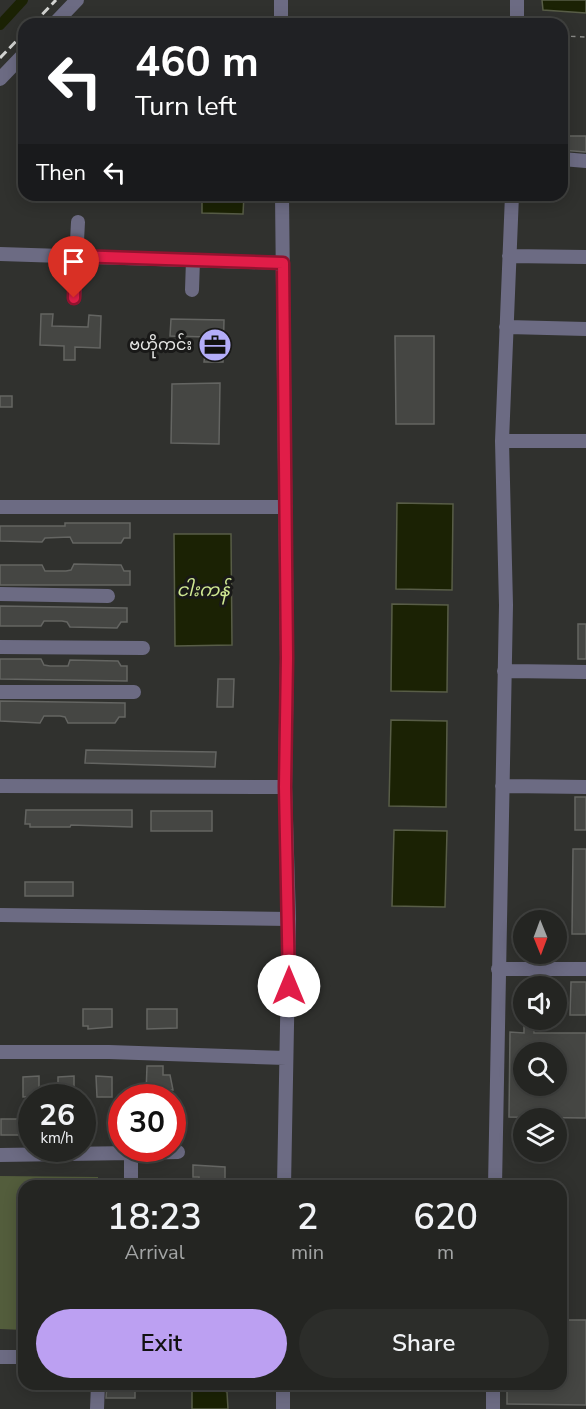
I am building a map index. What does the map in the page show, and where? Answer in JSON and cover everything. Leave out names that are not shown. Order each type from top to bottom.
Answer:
[{"type":"street","points":[[60,18],[77,0]]},
{"type":"street","points":[[281,0],[281,18]]},
{"type":"street","points":[[516,18],[517,0]]},
{"type":"street","points":[[0,79],[18,60]]},
{"type":"street","points":[[568,160],[586,161]]},
{"type":"street","points":[[282,201],[287,658],[285,787],[290,919],[284,1180]]},
{"type":"street","points":[[495,1180],[506,605],[502,441],[512,201]]},
{"type":"street","points":[[74,298],[78,222]]},
{"type":"street","points":[[0,254],[283,263]]},
{"type":"street","points":[[509,256],[586,258]]},
{"type":"street","points":[[192,290],[193,260]]},
{"type":"street","points":[[506,327],[586,329]]},
{"type":"street","points":[[502,441],[586,441]]},
{"type":"street","points":[[0,507],[286,507]]},
{"type":"street","points":[[0,594],[108,596]]},
{"type":"street","points":[[0,647],[143,648]]},
{"type":"street","points":[[504,671],[586,672]]},
{"type":"street","points":[[0,692],[134,692]]},
{"type":"street","points":[[0,786],[285,787]]},
{"type":"street","points":[[502,786],[586,787]]},
{"type":"street","points":[[0,915],[290,919]]},
{"type":"street","points":[[498,969],[586,969]]},
{"type":"street","points":[[0,1052],[110,1052],[286,1058]]},
{"type":"street","points":[[0,1155],[108,1153]]},
{"type":"street","points":[[130,1162],[131,1180]]},
{"type":"street","points":[[0,1357],[18,1357]]},
{"type":"street","points":[[97,1409],[98,1390]]},
{"type":"street","points":[[282,1390],[283,1409]]},
{"type":"street","points":[[493,1390],[493,1409]]},
{"type":"path","points":[[568,36],[586,38]]},
{"type":"shaded area","points":[[0,1176],[98,1177],[98,1180],[18,1180],[18,1330],[0,1329]]},
{"type":"water","points":[[542,0],[586,0],[586,13],[543,10]]},
{"type":"water","points":[[202,201],[244,201],[243,214],[202,213]]},
{"type":"water","points":[[397,503],[453,504],[452,590],[396,589]]},
{"type":"water","name":"ငါးကန်","points":[[174,534],[231,534],[232,645],[175,646]]},
{"type":"water","points":[[392,604],[448,605],[447,692],[391,691]]},
{"type":"water","points":[[391,720],[447,721],[446,807],[389,806]]},
{"type":"water","points":[[394,830],[447,831],[445,907],[392,906]]},
{"type":"water","points":[[192,1390],[227,1392],[228,1409],[192,1409]]},
{"type":"building","points":[[568,136],[586,136],[586,152],[568,150]]},
{"type":"building","points":[[41,314],[53,314],[52,326],[88,327],[89,315],[101,316],[100,348],[75,347],[75,360],[64,360],[64,346],[40,345]]},
{"type":"building","name":"ဗဟိုကင်း","points":[[171,319],[224,320],[223,362],[204,362],[207,337],[170,336]]},
{"type":"building","points":[[395,336],[434,336],[434,424],[396,424]]},
{"type":"building","points":[[220,383],[219,444],[171,443],[172,384]]},
{"type":"building","points":[[0,396],[12,396],[12,407],[0,407]]},
{"type":"building","points":[[65,523],[130,523],[130,538],[124,538],[121,543],[73,543],[70,537],[45,538],[42,542],[0,541],[0,526],[65,526]]},
{"type":"building","points":[[74,564],[121,565],[124,571],[130,571],[130,585],[0,585],[0,565],[42,565],[45,571],[66,571],[71,570]]},
{"type":"building","points":[[0,606],[127,608],[127,622],[121,622],[117,628],[70,627],[67,622],[62,621],[44,621],[41,626],[0,626]]},
{"type":"building","points":[[578,624],[586,624],[586,659],[578,659]]},
{"type":"building","points":[[0,659],[41,659],[44,665],[50,666],[68,666],[70,660],[118,661],[121,666],[127,666],[127,681],[0,679]]},
{"type":"building","points":[[218,679],[234,679],[233,707],[217,707]]},
{"type":"building","points":[[0,701],[125,703],[125,717],[119,717],[115,723],[68,723],[65,717],[60,716],[44,716],[40,723],[0,721]]},
{"type":"building","points":[[86,750],[216,752],[215,767],[85,763]]},
{"type":"building","points":[[575,797],[586,797],[586,830],[575,830]]},
{"type":"building","points":[[26,810],[132,810],[132,827],[71,825],[70,827],[30,827],[30,824],[25,824]]},
{"type":"building","points":[[151,811],[212,811],[212,831],[151,831]]},
{"type":"building","points":[[573,849],[586,849],[586,934],[572,934]]},
{"type":"building","points":[[25,882],[73,882],[73,896],[25,896]]},
{"type":"building","points":[[571,982],[586,982],[586,1015],[570,1015]]},
{"type":"building","points":[[83,1009],[112,1009],[112,1027],[88,1029],[88,1026],[83,1026]]},
{"type":"building","points":[[147,1009],[177,1009],[177,1028],[147,1029]]},
{"type":"building","points":[[524,1030],[534,1030],[534,1033],[586,1033],[586,1118],[567,1118],[567,1108],[513,1108],[513,1117],[509,1117],[510,1032],[524,1033]]},
{"type":"building","points":[[147,1066],[163,1066],[163,1075],[170,1075],[172,1084],[146,1084]]},
{"type":"building","points":[[39,1076],[39,1084],[23,1084],[23,1077]]},
{"type":"building","points":[[74,1076],[74,1084],[58,1084],[58,1077]]},
{"type":"building","points":[[96,1076],[112,1077],[112,1084],[108,1084],[108,1097],[97,1097]]},
{"type":"building","points":[[1,1119],[18,1119],[18,1135],[1,1135]]},
{"type":"building","points":[[193,1165],[225,1167],[225,1180],[199,1180],[199,1177],[193,1177]]},
{"type":"building","points":[[567,1320],[586,1320],[586,1405],[507,1404],[507,1390],[567,1390]]},
{"type":"building","points":[[107,1390],[135,1390],[135,1398],[106,1398]]},
{"type":"waterway","points":[[0,25],[23,0]]},
{"type":"railway","points":[[39,18],[56,0]]},
{"type":"railway","points":[[0,58],[18,39]]},
{"type":"place","name":"ဗဟိုကင်း","points":[[215,345]]},
{"type":"route","points":[[74,298],[75,256],[283,263],[287,658],[285,787],[290,919],[289,986]]}]
